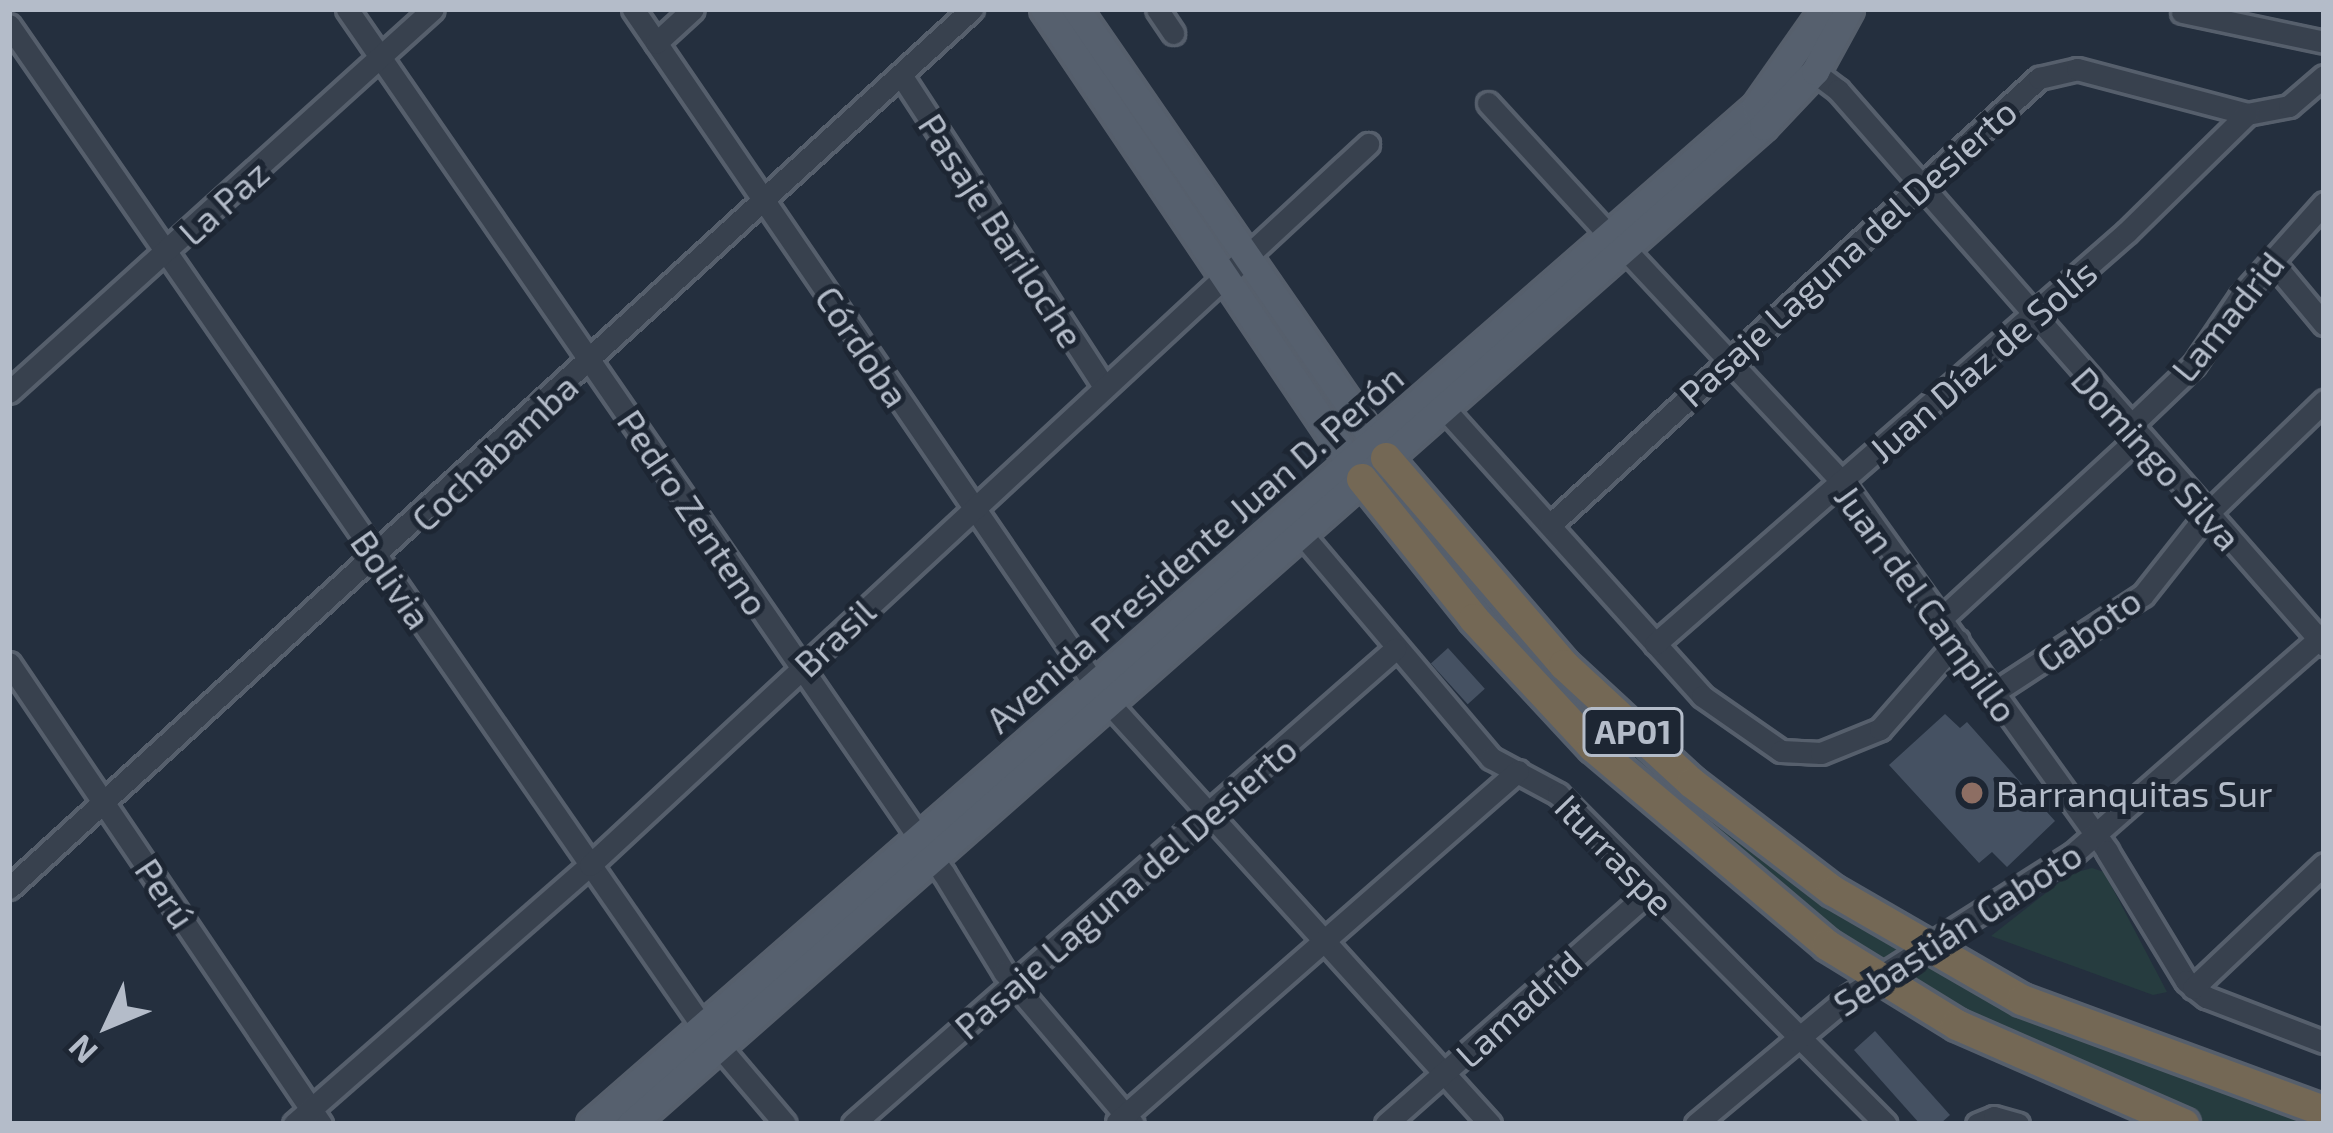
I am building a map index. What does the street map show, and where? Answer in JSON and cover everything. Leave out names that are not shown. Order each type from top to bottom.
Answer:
[{"type":"highway","name":"AP01","points":[[1380,449],[1548,648],[1628,727],[1753,832],[1928,952],[2117,1039],[2324,1111]]},
{"type":"highway","name":"AP01","points":[[1355,470],[1593,747],[1741,877],[1878,978],[2018,1055],[2184,1124]]},
{"type":"main road","points":[[1044,9],[1233,263],[1380,449]]},
{"type":"main road","points":[[1076,9],[1355,470]]},
{"type":"main road","name":"Avenida Presidente Juan D. Perón","points":[[1805,65],[1825,9]]},
{"type":"main road","name":"Avenida Presidente Juan D. Perón","points":[[591,1124],[710,1037],[1380,449],[1805,65],[1849,9]]},
{"type":"main road","name":"Avenida Presidente Juan D. Perón","points":[[1380,449],[1442,406],[1615,240]]},
{"type":"main road","name":"Avenida Presidente Juan D. Perón","points":[[1100,692],[1300,532],[1355,470]]},
{"type":"main road","name":"Avenida Presidente Juan D. Perón","points":[[631,1124],[710,1037]]},
{"type":"street","name":"Pedro Zenteno","points":[[347,9],[593,361],[1015,985],[1124,1121]]},
{"type":"street","name":"La Paz","points":[[9,392],[434,9]]},
{"type":"street","name":"Córdoba","points":[[633,9],[1100,692],[1490,1124]]},
{"type":"street","points":[[656,43],[693,9]]},
{"type":"street","name":"Cochabamba","points":[[9,888],[102,800],[378,559],[972,9]]},
{"type":"street","points":[[1157,9],[1173,32]]},
{"type":"street","points":[[2182,12],[2239,16],[2324,43]]},
{"type":"street","name":"Bolivia","points":[[9,25],[710,1037],[785,1124]]},
{"type":"street","name":"Domingo Silva","points":[[1805,65],[1920,184],[2133,433],[2322,639]]},
{"type":"street","name":"Pasaje Laguna del Desierto","points":[[1550,524],[2039,78],[2077,69],[2247,113]]},
{"type":"street","name":"Pasaje Bariloche","points":[[901,75],[1103,385]]},
{"type":"street","points":[[2247,113],[2315,100],[2324,76]]},
{"type":"street","name":"Juan del Campillo","points":[[1488,103],[1843,483],[1943,616],[2096,836],[2193,988]]},
{"type":"street","name":"Juan Díaz de Solís","points":[[1654,644],[2032,316],[2247,113]]},
{"type":"street","name":"Brasil","points":[[308,1119],[590,865],[1233,263],[1368,144]]},
{"type":"street","name":"Lamadrid","points":[[1943,616],[2133,433],[2324,203]]},
{"type":"street","points":[[2273,264],[2324,324]]},
{"type":"street","name":"Gaboto","points":[[1993,693],[2133,604],[2207,514],[2324,401]]},
{"type":"street","points":[[1442,406],[1702,696],[1760,741],[1798,756],[1865,736],[1892,717],[1958,640]]},
{"type":"street","name":"Iturraspe","points":[[1300,532],[1491,758],[1558,794],[1650,892],[1886,1124]]},
{"type":"street","name":"Sebastián Gaboto","points":[[1696,1124],[1799,1035],[1878,978],[1928,952],[2096,836],[2322,639]]},
{"type":"street","name":"Pasaje Laguna del Desierto","points":[[853,1124],[1395,649]]},
{"type":"street","name":"Perú","points":[[9,663],[308,1119]]},
{"type":"street","points":[[1124,1121],[1519,771]]},
{"type":"street","points":[[2324,865],[2193,988],[2324,1042]]},
{"type":"street","name":"Lamadrid","points":[[1386,1124],[1650,892]]},
{"type":"street","points":[[1977,1124],[1994,1117],[2018,1124]]},
{"type":"green space","points":[[1386,458],[1564,665],[1883,926],[2324,1124],[2184,1124],[1957,1025],[1667,816],[1377,501]]},
{"type":"green space","points":[[2092,868],[2104,872],[2167,992],[2153,995],[1991,936],[2070,874]]},
{"type":"building","points":[[1448,648],[1485,689],[1468,704],[1431,663]]},
{"type":"building","name":"Barranquitas Sur","points":[[1945,714],[1960,728],[1967,722],[2055,821],[2007,867],[1992,852],[1979,863],[1889,765]]},
{"type":"building","points":[[1875,1031],[1950,1115],[1940,1124],[1920,1124],[1854,1050]]},
{"type":"place","name":"Barranquitas Sur","points":[[1972,793]]}]
